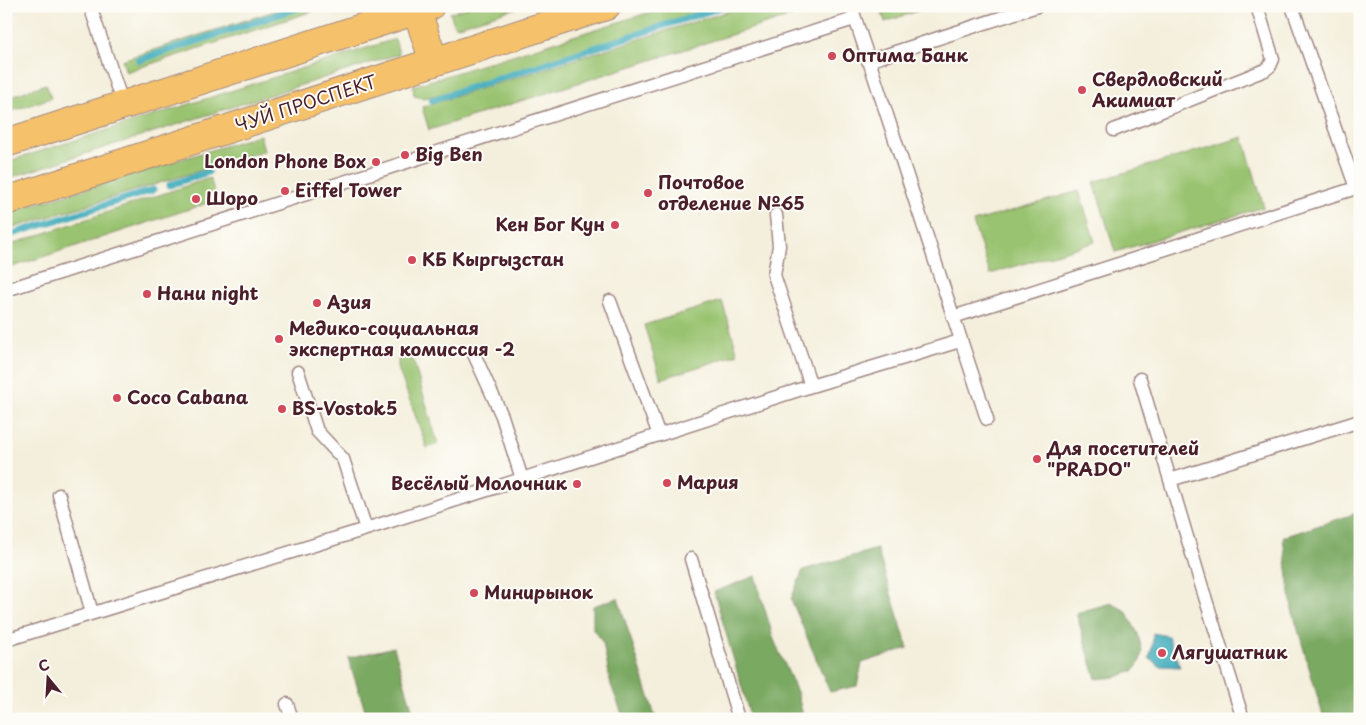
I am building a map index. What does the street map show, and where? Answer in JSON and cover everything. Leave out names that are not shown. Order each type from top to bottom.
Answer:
[{"type":"main road","name":"ЧУЙ ПРОСПЕКТ","points":[[6,201],[606,6]]},
{"type":"main road","points":[[6,143],[423,9],[434,62]]},
{"type":"lane","points":[[90,6],[123,105]]},
{"type":"lane","points":[[868,61],[1037,6]]},
{"type":"lane","points":[[1114,130],[1265,70],[1270,66],[1273,59],[1257,6]]},
{"type":"lane","points":[[953,317],[1356,188],[1292,6]]},
{"type":"lane","points":[[6,290],[852,12],[987,419]]},
{"type":"lane","points":[[776,215],[779,246],[774,275],[811,386]]},
{"type":"lane","points":[[610,302],[659,435]]},
{"type":"lane","points":[[6,640],[366,529],[960,340]]},
{"type":"lane","points":[[472,352],[502,416],[522,479]]},
{"type":"lane","points":[[298,372],[317,431],[343,459],[366,529]]},
{"type":"lane","points":[[1140,379],[1243,719]]},
{"type":"lane","points":[[1170,480],[1360,421]]},
{"type":"lane","points":[[59,495],[92,613]]},
{"type":"lane","points":[[691,559],[739,719]]},
{"type":"lane","points":[[287,704],[292,719]]},
{"type":"green space","points":[[290,6],[329,6],[126,72],[122,60]]},
{"type":"green space","points":[[472,6],[523,6],[455,27],[450,13]]},
{"type":"green space","points":[[670,6],[717,6],[458,90],[424,98],[414,96],[413,86]]},
{"type":"green space","points":[[745,6],[823,6],[429,130],[422,107]]},
{"type":"green space","points":[[880,6],[932,6],[885,22]]},
{"type":"green space","points":[[395,39],[399,54],[6,179],[6,162]]},
{"type":"green space","points":[[46,84],[51,98],[6,113],[6,98]]},
{"type":"green space","points":[[260,135],[264,151],[6,230],[6,213]]},
{"type":"green space","points":[[1243,137],[1264,207],[1115,252],[1094,182]]},
{"type":"green space","points":[[210,178],[217,200],[6,269],[6,246]]},
{"type":"green space","points":[[1079,191],[1095,242],[990,274],[973,222]]},
{"type":"green space","points":[[722,301],[738,354],[661,379],[644,325]]},
{"type":"green space","points":[[405,356],[413,360],[438,444],[427,448],[398,368],[398,360]]},
{"type":"green space","points":[[1360,512],[1360,719],[1324,719],[1292,609],[1283,537]]},
{"type":"green space","points":[[877,549],[908,648],[862,663],[857,686],[830,692],[791,599],[803,570]]},
{"type":"green space","points":[[755,576],[774,640],[797,692],[804,719],[751,719],[714,592]]},
{"type":"green space","points":[[618,598],[656,719],[624,719],[611,685],[603,643],[593,629],[593,606]]},
{"type":"green space","points":[[1111,603],[1126,611],[1138,634],[1142,651],[1140,662],[1133,671],[1116,677],[1096,679],[1076,613]]},
{"type":"green space","points":[[394,647],[415,719],[368,719],[348,658]]},
{"type":"water","name":"Лягушатник","points":[[1153,633],[1168,636],[1180,667],[1159,666],[1149,658]]},
{"type":"waterway","points":[[139,60],[304,6]]},
{"type":"waterway","points":[[432,100],[725,6]]},
{"type":"waterway","points":[[6,104],[10,102]]},
{"type":"waterway","points":[[170,185],[208,172]]},
{"type":"waterway","points":[[6,236],[153,190]]},
{"type":"place","name":"Оптима Банк","points":[[832,56]]},
{"type":"place","name":"Свердловский Акимиат","points":[[1082,90]]},
{"type":"place","name":"Big Ben","points":[[405,155]]},
{"type":"place","name":"London Phone Box","points":[[376,162]]},
{"type":"place","name":"Eiffel Tower","points":[[285,191]]},
{"type":"place","name":"Почтовое отделение №65","points":[[648,193]]},
{"type":"place","name":"Шоро","points":[[196,199]]},
{"type":"place","name":"Кен Бог Кун","points":[[615,225]]},
{"type":"place","name":"КБ Кыргызстан","points":[[412,260]]},
{"type":"place","name":"Нани night","points":[[147,294]]},
{"type":"place","name":"Азия","points":[[317,303]]},
{"type":"place","name":"Медико-социальная экспертная комиссия -2","points":[[279,339]]},
{"type":"place","name":"Coco Cabana","points":[[117,398]]},
{"type":"place","name":"BS-Vostok5","points":[[282,409]]},
{"type":"place","name":"Для посетителей \"PRADO\"","points":[[1037,459]]},
{"type":"place","name":"Мария","points":[[667,483]]},
{"type":"place","name":"Весёлый Молочник","points":[[577,484]]},
{"type":"place","name":"Минирынок","points":[[474,593]]},
{"type":"place","name":"Лягушатник","points":[[1162,653]]}]
